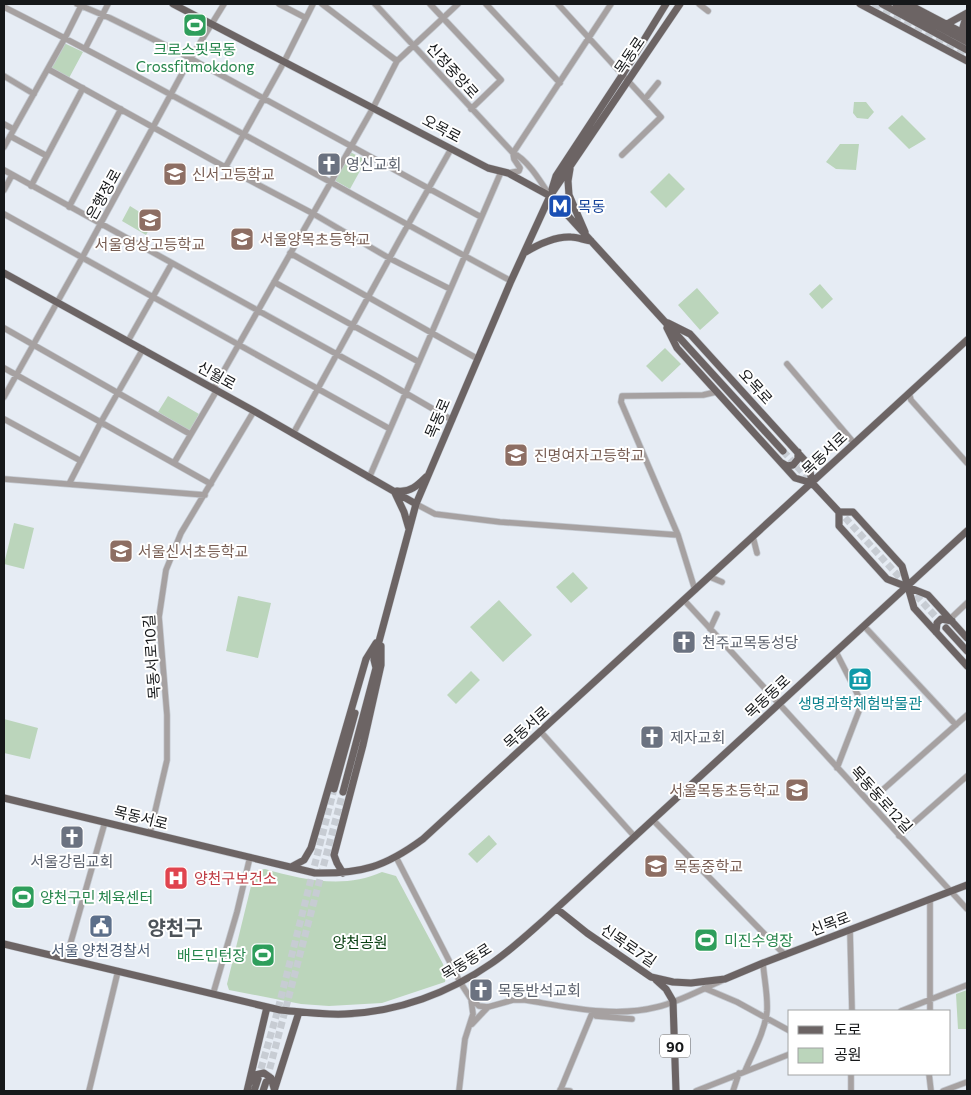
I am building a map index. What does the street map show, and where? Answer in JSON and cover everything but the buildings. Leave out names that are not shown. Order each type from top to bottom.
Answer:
[{"type":"main road","name":"오목로","points":[[173,4],[488,168],[505,173],[550,196],[783,451]]},
{"type":"main road","name":"목동로","points":[[550,196],[626,77],[666,4]]},
{"type":"main road","name":"목동로","points":[[334,789],[368,666],[374,660],[381,636],[416,504],[511,281],[550,196],[556,176],[680,4]]},
{"type":"main road","points":[[860,4],[967,61]]},
{"type":"main road","points":[[882,4],[967,50]]},
{"type":"main road","points":[[896,4],[967,42]]},
{"type":"main road","points":[[908,4],[967,35]]},
{"type":"main road","points":[[947,24],[967,13]]},
{"type":"main road","points":[[967,13],[962,27],[967,35]]},
{"type":"main road","points":[[570,165],[569,195],[586,235]]},
{"type":"main road","points":[[524,254],[534,247],[560,238],[570,237],[591,241]]},
{"type":"main road","name":"신월로","points":[[4,272],[215,389],[416,504]]},
{"type":"main road","name":"오목로","points":[[664,320],[677,348],[716,392],[795,478],[812,482]]},
{"type":"main road","name":"오목로","points":[[664,320],[690,334],[798,452],[809,465],[812,482],[839,512],[839,526],[888,579],[928,594],[967,638]]},
{"type":"main road","name":"목동서로","points":[[4,798],[315,873],[343,873],[370,868],[396,857],[423,839],[967,340]]},
{"type":"main road","points":[[782,463],[787,466],[793,465],[798,459],[798,452]]},
{"type":"main road","points":[[409,531],[404,512],[393,491],[407,491],[428,475]]},
{"type":"main road","name":"오목로","points":[[839,512],[853,512],[902,566],[914,608],[967,666]]},
{"type":"main road","name":"목동동로","points":[[4,944],[267,1007],[299,1012],[346,1014],[387,1009],[447,990],[492,963],[557,909],[907,586],[966,535]]},
{"type":"main road","points":[[936,632],[937,623],[941,620],[951,620]]},
{"type":"main road","points":[[946,628],[967,651]]},
{"type":"main road","points":[[291,867],[304,860],[310,848],[366,659],[381,636]]},
{"type":"main road","points":[[343,873],[334,854],[363,745],[381,665],[381,636]]},
{"type":"main road","name":"목동로","points":[[342,792],[376,668],[374,660]]},
{"type":"main road","name":"신목로","points":[[725,979],[967,885]]},
{"type":"main road","name":"신목로7길","points":[[557,909],[586,932],[651,977],[673,982],[725,979]]},
{"type":"main road","points":[[651,977],[666,989],[673,1002]]},
{"type":"main road","name":"90","points":[[673,1002],[676,1091]]},
{"type":"main road","points":[[248,1088],[267,1007]]},
{"type":"main road","points":[[274,1091],[299,1012]]},
{"type":"main road","points":[[248,1088],[256,1075],[264,1073],[271,1078],[274,1091]]},
{"type":"main road","points":[[254,1091],[258,1080]]},
{"type":"main road","points":[[263,1091],[266,1082]]},
{"type":"street","points":[[85,49],[108,4]]},
{"type":"street","name":"은행정로","points":[[4,397],[101,224],[190,59],[224,4]]},
{"type":"street","points":[[279,4],[306,18]]},
{"type":"street","points":[[225,168],[284,62],[313,4]]},
{"type":"street","points":[[322,4],[397,61]]},
{"type":"street","name":"신정중앙로","points":[[375,4],[471,109],[513,153],[519,155],[534,172],[550,196]]},
{"type":"street","points":[[430,4],[501,80],[471,109]]},
{"type":"street","points":[[174,463],[312,213],[373,108],[397,61],[458,4]]},
{"type":"street","points":[[486,4],[560,83]]},
{"type":"street","points":[[558,4],[661,117],[622,155]]},
{"type":"street","points":[[369,478],[482,217],[505,173],[519,171],[520,168],[514,159],[513,153],[611,4]]},
{"type":"street","points":[[698,4],[708,10]]},
{"type":"street","points":[[4,147],[65,38],[79,5],[103,15],[263,97],[482,217]]},
{"type":"street","points":[[4,8],[65,38],[171,95],[511,281]]},
{"type":"street","points":[[48,69],[225,168],[312,213],[389,258],[450,289]]},
{"type":"street","points":[[4,76],[34,94]]},
{"type":"street","points":[[645,99],[658,83]]},
{"type":"street","points":[[31,186],[83,88]]},
{"type":"street","points":[[69,207],[121,109]]},
{"type":"street","points":[[4,124],[13,129]]},
{"type":"street","points":[[10,136],[47,156]]},
{"type":"street","points":[[293,434],[451,149]]},
{"type":"street","points":[[4,170],[337,354],[452,420]]},
{"type":"street","points":[[4,190],[12,175]]},
{"type":"street","points":[[4,214],[390,429]]},
{"type":"street","points":[[290,253],[478,359]]},
{"type":"street","points":[[128,341],[172,263]]},
{"type":"street","points":[[274,282],[419,362]]},
{"type":"street","points":[[4,328],[190,434]]},
{"type":"street","points":[[69,484],[101,422],[143,349]]},
{"type":"street","points":[[787,364],[854,443]]},
{"type":"street","points":[[4,368],[211,484]]},
{"type":"street","points":[[695,590],[678,535],[621,402],[622,396],[703,395],[716,392]]},
{"type":"street","points":[[909,393],[911,400],[967,463]]},
{"type":"street","name":"목동서로10길","points":[[150,833],[167,760],[167,715],[159,617],[166,570],[175,545],[254,411]]},
{"type":"street","points":[[4,419],[81,461]]},
{"type":"street","points":[[4,479],[205,495]]},
{"type":"street","points":[[416,504],[435,514],[500,522],[678,535]]},
{"type":"street","points":[[753,537],[757,553]]},
{"type":"street","points":[[710,577],[722,582]]},
{"type":"street","name":"목동동로12길","points":[[684,600],[967,909]]},
{"type":"street","points":[[951,620],[967,603]]},
{"type":"street","points":[[710,629],[717,614]]},
{"type":"street","points":[[864,626],[956,724]]},
{"type":"street","points":[[836,652],[862,703],[837,768]]},
{"type":"street","points":[[869,802],[967,715]]},
{"type":"street","points":[[541,732],[635,837]]},
{"type":"street","points":[[899,836],[967,776]]},
{"type":"street","points":[[653,820],[785,955]]},
{"type":"street","points":[[66,959],[105,822]]},
{"type":"street","points":[[213,994],[237,912],[250,857]]},
{"type":"street","points":[[396,857],[460,982],[471,999],[479,1006],[488,1007],[513,1000],[525,1000],[595,1011]]},
{"type":"street","points":[[930,899],[930,1010]]},
{"type":"street","points":[[850,930],[852,1010]]},
{"type":"street","points":[[746,1071],[766,1017],[763,963]]},
{"type":"street","points":[[89,1091],[118,972]]},
{"type":"street","name":"신목로","points":[[595,1011],[632,1012],[655,1008],[725,979]]},
{"type":"street","points":[[904,1010],[967,985]]},
{"type":"street","points":[[704,988],[738,1002],[788,1030]]},
{"type":"street","points":[[459,1091],[465,1040],[473,1014],[471,999]]},
{"type":"street","points":[[471,1025],[488,1007]]},
{"type":"street","points":[[595,1011],[596,1016],[623,1020],[632,1019]]},
{"type":"street","points":[[570,1091],[560,1091],[595,1011]]},
{"type":"street","points":[[696,1091],[788,1055]]},
{"type":"street","points":[[733,1091],[739,1073]]},
{"type":"street","points":[[851,1075],[851,1091]]},
{"type":"street","points":[[929,1075],[931,1091]]},
{"type":"street","points":[[943,1091],[967,1082]]},
{"type":"green space","points":[[64,43],[83,52],[69,78],[51,68]]},
{"type":"green space","points":[[854,102],[866,102],[874,112],[868,119],[857,118],[853,113]]},
{"type":"green space","points":[[902,115],[926,139],[909,149],[888,128]]},
{"type":"green space","points":[[840,144],[859,144],[856,170],[836,169],[826,162]]},
{"type":"green space","points":[[350,152],[366,160],[350,189],[334,180]]},
{"type":"green space","points":[[669,173],[685,189],[666,208],[650,192]]},
{"type":"green space","points":[[130,206],[154,221],[146,235],[122,221]]},
{"type":"green space","points":[[820,284],[833,299],[822,309],[809,294]]},
{"type":"green space","points":[[697,288],[719,313],[700,330],[678,305]]},
{"type":"green space","points":[[665,348],[681,364],[662,382],[646,366]]},
{"type":"green space","points":[[168,396],[199,414],[190,431],[158,412]]},
{"type":"green space","points":[[14,523],[34,528],[24,569],[4,564]]},
{"type":"green space","points":[[573,572],[588,588],[571,603],[556,587]]},
{"type":"green space","points":[[238,596],[271,603],[258,658],[226,651]]},
{"type":"green space","points":[[499,600],[532,635],[503,662],[470,627]]},
{"type":"green space","points":[[471,671],[480,680],[456,704],[447,695]]},
{"type":"green space","points":[[4,719],[38,728],[30,759],[4,753]]},
{"type":"green space","points":[[489,835],[497,844],[477,863],[468,854]]},
{"type":"green space","name":"양천공원","points":[[265,869],[324,881],[353,880],[382,872],[396,876],[443,964],[446,974],[445,982],[382,1003],[329,1006],[301,1004],[229,990],[227,984],[253,878],[258,870]]},
{"type":"green space","points":[[967,990],[967,1029],[958,1029],[956,994]]},
{"type":"tunnel","points":[[873,4],[967,54]]},
{"type":"tunnel","points":[[783,451],[813,484]]},
{"type":"tunnel","points":[[838,510],[946,628]]},
{"type":"tunnel","points":[[258,1079],[277,1013],[334,789]]},
{"type":"tunnel","points":[[267,1079],[343,792]]},
{"type":"place","name":"크로스핏목동 Crossfitmokdong","points":[[195,25]]},
{"type":"place","name":"영신교회","points":[[329,164]]},
{"type":"place","name":"신서고등학교","points":[[175,174]]},
{"type":"place","name":"목동","points":[[560,206]]},
{"type":"place","name":"서울영상고등학교","points":[[150,220]]},
{"type":"place","name":"서울양목초등학교","points":[[242,239]]},
{"type":"place","name":"진명여자고등학교","points":[[516,455]]},
{"type":"place","name":"서울신서초등학교","points":[[121,551]]},
{"type":"place","name":"천주교목동성당","points":[[684,642]]},
{"type":"place","name":"생명과학체험박물관","points":[[860,679]]},
{"type":"place","name":"제자교회","points":[[652,737]]},
{"type":"place","name":"서울목동초등학교","points":[[797,790]]},
{"type":"place","name":"서울강림교회","points":[[72,837]]},
{"type":"place","name":"목동중학교","points":[[656,866]]},
{"type":"place","name":"양천구보건소","points":[[176,878]]},
{"type":"place","name":"양천구민 체육센터","points":[[23,897]]},
{"type":"place","name":"서울 양천경찰서","points":[[101,926]]},
{"type":"place","name":"미진수영장","points":[[706,940]]},
{"type":"place","name":"배드민턴장","points":[[263,955]]},
{"type":"place","name":"목동반석교회","points":[[481,990]]},
{"type":"district","name":"양천구","points":[[175,927]]}]
